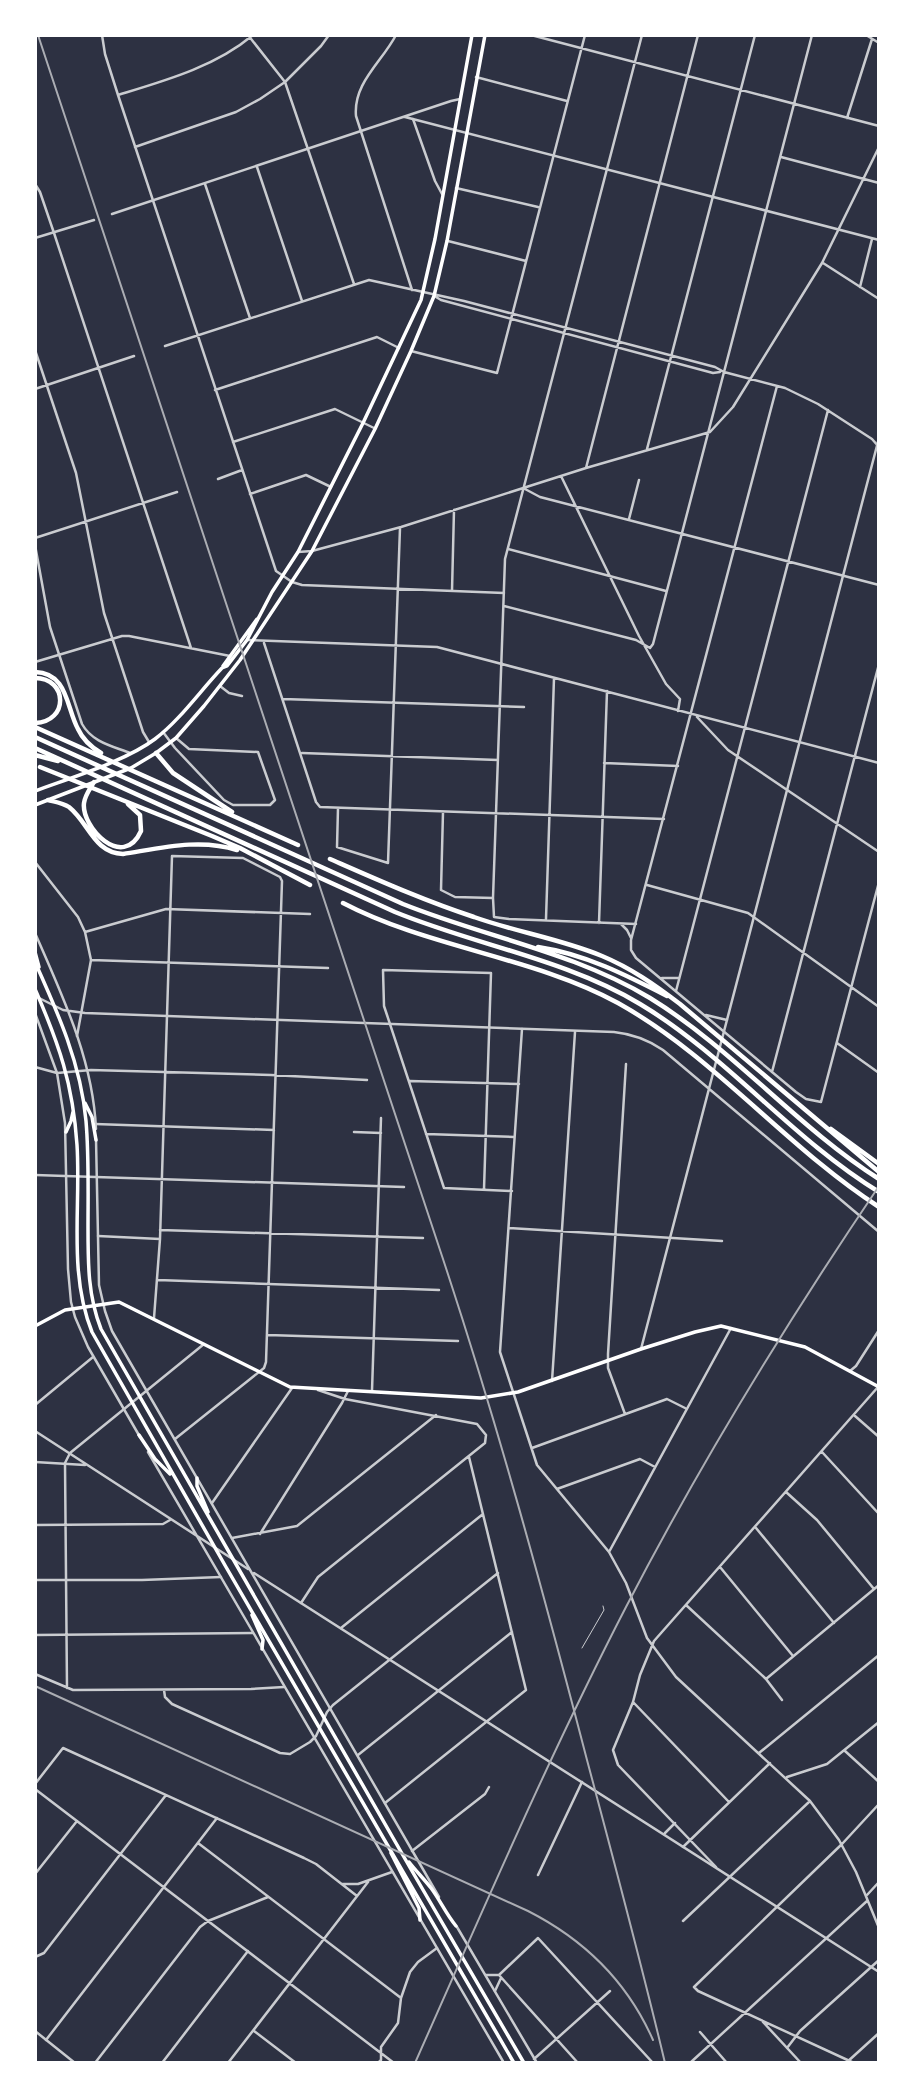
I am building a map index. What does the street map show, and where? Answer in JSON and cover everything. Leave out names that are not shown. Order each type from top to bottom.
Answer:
[{"type":"highway","points":[[35,672],[47,674],[58,681],[65,691],[79,733],[101,754]]},
{"type":"highway","points":[[35,678],[44,678],[54,685],[59,691],[60,700],[53,718],[35,725]]},
{"type":"highway","points":[[35,725],[298,845]]},
{"type":"highway","points":[[35,737],[403,904],[572,961],[620,982],[664,1007],[829,1143],[879,1179]]},
{"type":"highway","points":[[35,748],[410,918],[594,981],[653,1013],[705,1052],[816,1146],[879,1192]]},
{"type":"highway","points":[[156,753],[173,773],[250,823]]},
{"type":"highway","points":[[35,755],[72,765]]},
{"type":"highway","points":[[37,766],[194,828],[310,885]]},
{"type":"highway","points":[[94,782],[84,802],[88,820],[108,844],[120,847],[131,844],[142,828],[138,813],[128,804],[99,791]]},
{"type":"highway","points":[[48,800],[65,804],[71,809],[101,847],[111,853],[123,854],[203,844],[226,846],[258,858]]},
{"type":"highway","points":[[330,859],[405,892],[465,914],[600,955],[646,978],[879,1172]]},
{"type":"highway","points":[[343,903],[393,925],[586,988],[615,1002],[650,1022],[701,1061],[851,1186],[879,1205]]},
{"type":"highway","points":[[524,945],[557,950],[604,965],[677,1002]]},
{"type":"highway","points":[[869,1161],[879,1164]]},
{"type":"main road","points":[[222,668],[227,666],[247,640],[299,552],[363,424],[423,292],[472,35]]},
{"type":"main road","points":[[35,805],[131,768],[176,738],[254,640],[312,551],[375,429],[434,296],[447,241],[485,35]]},
{"type":"main road","points":[[35,791],[149,743],[163,732],[222,668],[259,617]]},
{"type":"main road","points":[[149,743],[156,753]]},
{"type":"main road","points":[[35,952],[42,979]]},
{"type":"main road","points":[[35,962],[65,1032],[84,1100],[88,1176],[88,1279],[93,1305],[104,1335],[524,2063]]},
{"type":"main road","points":[[35,989],[55,1035],[67,1072],[73,1106],[78,1176],[78,1269],[83,1307],[94,1339],[514,2063]]},
{"type":"main road","points":[[84,1100],[92,1117],[96,1140]]},
{"type":"main road","points":[[66,1132],[73,1106]]},
{"type":"main road","points":[[35,1326],[65,1310],[103,1303],[123,1303],[293,1387],[481,1398],[514,1393],[641,1349],[721,1326],[815,1351],[878,1387]]},
{"type":"main road","points":[[139,1436],[155,1459],[176,1480]]},
{"type":"main road","points":[[197,1478],[197,1486],[211,1520]]},
{"type":"main road","points":[[249,1607],[264,1642],[262,1649]]},
{"type":"main road","points":[[386,1842],[419,1908],[420,1920]]},
{"type":"main road","points":[[403,1855],[431,1888],[456,1926]]},
{"type":"street","points":[[102,35],[118,95],[276,571],[290,581],[302,585],[504,593]]},
{"type":"street","points":[[135,147],[236,112],[260,99],[285,82],[329,35]]},
{"type":"street","points":[[396,35],[365,79],[355,106],[412,290]]},
{"type":"street","points":[[531,35],[879,126]]},
{"type":"street","points":[[411,351],[497,373],[585,35]]},
{"type":"street","points":[[636,924],[494,917],[493,898],[505,559],[642,35]]},
{"type":"street","points":[[586,468],[698,35]]},
{"type":"street","points":[[647,449],[755,35]]},
{"type":"street","points":[[504,606],[636,640],[650,648],[653,644],[811,35]]},
{"type":"street","points":[[866,35],[879,43]]},
{"type":"street","points":[[118,95],[171,79],[213,62],[251,36],[285,82],[354,284]]},
{"type":"street","points":[[847,118],[872,39]]},
{"type":"street","points":[[476,77],[567,101]]},
{"type":"street","points":[[112,214],[460,99]]},
{"type":"street","points":[[405,117],[879,240]]},
{"type":"street","points":[[413,118],[443,196]]},
{"type":"street","points":[[299,552],[312,551],[401,527],[647,449],[710,432],[733,407],[822,263],[879,147]]},
{"type":"street","points":[[780,157],[879,183]]},
{"type":"street","points":[[257,167],[302,301]]},
{"type":"street","points":[[35,184],[54,233],[191,648]]},
{"type":"street","points":[[205,184],[250,318]]},
{"type":"street","points":[[456,188],[540,208]]},
{"type":"street","points":[[35,238],[93,220]]},
{"type":"street","points":[[860,287],[873,238]]},
{"type":"street","points":[[447,241],[526,261]]},
{"type":"street","points":[[822,263],[879,299]]},
{"type":"street","points":[[164,346],[369,280],[715,367],[724,372],[777,386],[828,410],[872,439],[878,446]]},
{"type":"street","points":[[215,390],[377,337],[399,348]]},
{"type":"street","points":[[617,344],[713,373],[724,372]]},
{"type":"street","points":[[35,349],[76,473],[104,613],[149,743]]},
{"type":"street","points":[[35,389],[134,356]]},
{"type":"street","points":[[777,386],[693,715],[631,940],[631,950],[636,958],[801,1096],[821,1102],[879,882]]},
{"type":"street","points":[[233,442],[335,409],[375,429]]},
{"type":"street","points":[[676,991],[828,410]]},
{"type":"street","points":[[641,1349],[879,438]]},
{"type":"street","points":[[218,479],[242,470]]},
{"type":"street","points":[[250,494],[306,475],[331,487]]},
{"type":"street","points":[[561,476],[644,644],[666,684],[680,699],[678,710]]},
{"type":"street","points":[[629,519],[639,480]]},
{"type":"street","points":[[523,488],[540,497],[879,585]]},
{"type":"street","points":[[35,538],[177,492]]},
{"type":"street","points":[[452,591],[454,510]]},
{"type":"street","points":[[338,808],[337,847],[388,863],[401,527]]},
{"type":"street","points":[[35,545],[50,627],[82,724],[100,742],[130,753]]},
{"type":"street","points":[[508,549],[666,591]]},
{"type":"street","points":[[35,662],[129,636],[230,656]]},
{"type":"street","points":[[247,640],[437,647],[879,763]]},
{"type":"street","points":[[264,641],[318,806],[664,819]]},
{"type":"street","points":[[772,1072],[879,664]]},
{"type":"street","points":[[546,920],[554,678]]},
{"type":"street","points":[[220,686],[229,693],[242,696]]},
{"type":"street","points":[[599,922],[607,691]]},
{"type":"street","points":[[282,699],[524,707]]},
{"type":"street","points":[[693,715],[727,750],[879,852]]},
{"type":"street","points":[[163,732],[224,800],[233,804],[270,805],[275,800],[258,752],[189,749],[176,738]]},
{"type":"street","points":[[189,749],[189,762]]},
{"type":"street","points":[[301,753],[498,760]]},
{"type":"street","points":[[604,763],[678,766]]},
{"type":"street","points":[[443,812],[442,890],[455,897],[493,898]]},
{"type":"street","points":[[154,1318],[160,1239],[172,856],[243,858],[281,878],[266,1363],[264,1368],[175,1439]]},
{"type":"street","points":[[35,862],[78,917],[85,932],[91,960],[77,1036]]},
{"type":"street","points":[[647,886],[748,913],[879,1007]]},
{"type":"street","points":[[85,932],[171,909],[310,914]]},
{"type":"street","points":[[621,923],[631,940]]},
{"type":"street","points":[[35,933],[69,1012],[87,1070],[96,1140],[99,1285],[113,1331],[537,2063]]},
{"type":"street","points":[[91,960],[328,968]]},
{"type":"street","points":[[484,1189],[491,973],[383,970],[384,1006],[444,1188],[512,1191]]},
{"type":"street","points":[[660,978],[679,978]]},
{"type":"street","points":[[37,997],[69,1012],[80,1013],[625,1033],[647,1039],[879,1232]]},
{"type":"street","points":[[35,1013],[57,1073],[66,1132],[68,1269],[73,1309],[80,1331],[504,2063]]},
{"type":"street","points":[[704,1014],[727,1020]]},
{"type":"street","points":[[522,1029],[500,1352],[537,1465],[609,1552],[626,1583],[652,1645],[676,1677],[810,1801],[842,1844],[879,1928]]},
{"type":"street","points":[[552,1381],[575,1031]]},
{"type":"street","points":[[837,1043],[879,1073]]},
{"type":"street","points":[[625,1414],[608,1368],[608,1361],[626,1064]]},
{"type":"street","points":[[35,1067],[57,1073],[87,1070],[368,1080]]},
{"type":"street","points":[[409,1081],[519,1084]]},
{"type":"street","points":[[372,1392],[381,1118]]},
{"type":"street","points":[[95,1124],[274,1130]]},
{"type":"street","points":[[354,1132],[381,1133]]},
{"type":"street","points":[[426,1134],[515,1137]]},
{"type":"street","points":[[35,1175],[404,1186]]},
{"type":"street","points":[[509,1228],[722,1241]]},
{"type":"street","points":[[160,1230],[423,1238]]},
{"type":"street","points":[[98,1236],[160,1239]]},
{"type":"street","points":[[158,1280],[439,1290]]},
{"type":"street","points":[[609,1552],[731,1328]]},
{"type":"street","points":[[850,1371],[879,1330]]},
{"type":"street","points":[[267,1335],[457,1341]]},
{"type":"street","points":[[67,1688],[65,1463],[70,1453],[204,1344]]},
{"type":"street","points":[[35,1405],[93,1357]]},
{"type":"street","points":[[212,1503],[293,1387]]},
{"type":"street","points":[[718,1869],[618,1765],[613,1750],[652,1645],[878,1387]]},
{"type":"street","points":[[301,1603],[318,1577],[469,1457],[485,1443],[486,1435],[477,1424],[345,1399],[315,1388]]},
{"type":"street","points":[[260,1534],[348,1391]]},
{"type":"street","points":[[531,1448],[667,1399],[686,1409]]},
{"type":"street","points":[[233,1538],[297,1526],[436,1415]]},
{"type":"street","points":[[854,1415],[879,1437]]},
{"type":"street","points":[[35,1431],[879,1972]]},
{"type":"street","points":[[822,1451],[879,1514]]},
{"type":"street","points":[[385,1803],[526,1690],[469,1457]]},
{"type":"street","points":[[557,1489],[640,1459],[655,1467]]},
{"type":"street","points":[[35,1462],[88,1465]]},
{"type":"street","points":[[786,1492],[817,1520],[874,1589]]},
{"type":"street","points":[[341,1628],[483,1514]]},
{"type":"street","points":[[35,1525],[163,1524],[172,1519]]},
{"type":"street","points":[[755,1527],[834,1623]]},
{"type":"street","points":[[720,1567],[793,1656]]},
{"type":"street","points":[[164,1690],[165,1697],[172,1703],[284,1754],[292,1753],[314,1738],[330,1707],[498,1573]]},
{"type":"street","points":[[35,1580],[221,1577]]},
{"type":"street","points":[[766,1679],[879,1585]]},
{"type":"street","points":[[686,1605],[766,1679],[782,1700]]},
{"type":"street","points":[[358,1755],[512,1632]]},
{"type":"street","points":[[35,1635],[253,1633]]},
{"type":"street","points":[[759,1753],[879,1655]]},
{"type":"street","points":[[35,1674],[73,1690],[284,1687]]},
{"type":"street","points":[[633,1702],[729,1802]]},
{"type":"street","points":[[786,1777],[827,1764],[879,1722]]},
{"type":"street","points":[[357,1896],[310,1861],[63,1748],[35,1787],[394,2063]]},
{"type":"street","points":[[845,1751],[879,1782]]},
{"type":"street","points":[[683,1847],[770,1763]]},
{"type":"street","points":[[538,1875],[582,1782]]},
{"type":"street","points":[[412,1851],[485,1794],[489,1787]]},
{"type":"street","points":[[35,1957],[44,1953],[166,1795]]},
{"type":"street","points":[[683,1921],[810,1801]]},
{"type":"street","points":[[854,2063],[694,1987],[842,1844],[879,1804]]},
{"type":"street","points":[[46,2040],[217,1818]]},
{"type":"street","points":[[35,1874],[77,1821]]},
{"type":"street","points":[[664,1834],[674,1823]]},
{"type":"street","points":[[198,1843],[401,1998]]},
{"type":"street","points":[[342,1884],[368,1881],[392,1872]]},
{"type":"street","points":[[229,2063],[368,1881]]},
{"type":"street","points":[[690,2063],[827,1939],[867,1899],[879,1882]]},
{"type":"street","points":[[95,2063],[200,1927],[208,1921],[268,1897]]},
{"type":"street","points":[[495,1991],[500,1977],[538,1938],[653,2063]]},
{"type":"street","points":[[378,2063],[381,2060],[381,2047],[398,2023],[401,1998],[410,1972],[418,1962],[437,1948]]},
{"type":"street","points":[[162,2063],[248,1951]]},
{"type":"street","points":[[787,2048],[796,2036],[879,1960]]},
{"type":"street","points":[[486,1975],[500,1977],[578,2063]]},
{"type":"street","points":[[534,2059],[610,1991]]},
{"type":"street","points":[[761,2020],[801,2063]]},
{"type":"street","points":[[35,2031],[75,2063]]},
{"type":"street","points":[[253,2031],[296,2063]]},
{"type":"street","points":[[700,2032],[727,2063]]},
{"type":"street","points":[[848,2062],[879,2033]]},
{"type":"lane","points":[[582,1648],[604,1610],[603,1606]]},
{"type":"railway","points":[[38,35],[482,1381],[554,1633],[665,2063]]},
{"type":"railway","points":[[415,2063],[543,1776],[626,1607],[684,1499],[746,1393],[879,1186]]},
{"type":"railway","points":[[35,1686],[549,1922],[586,1949],[617,1981],[631,1999],[653,2040]]}]
